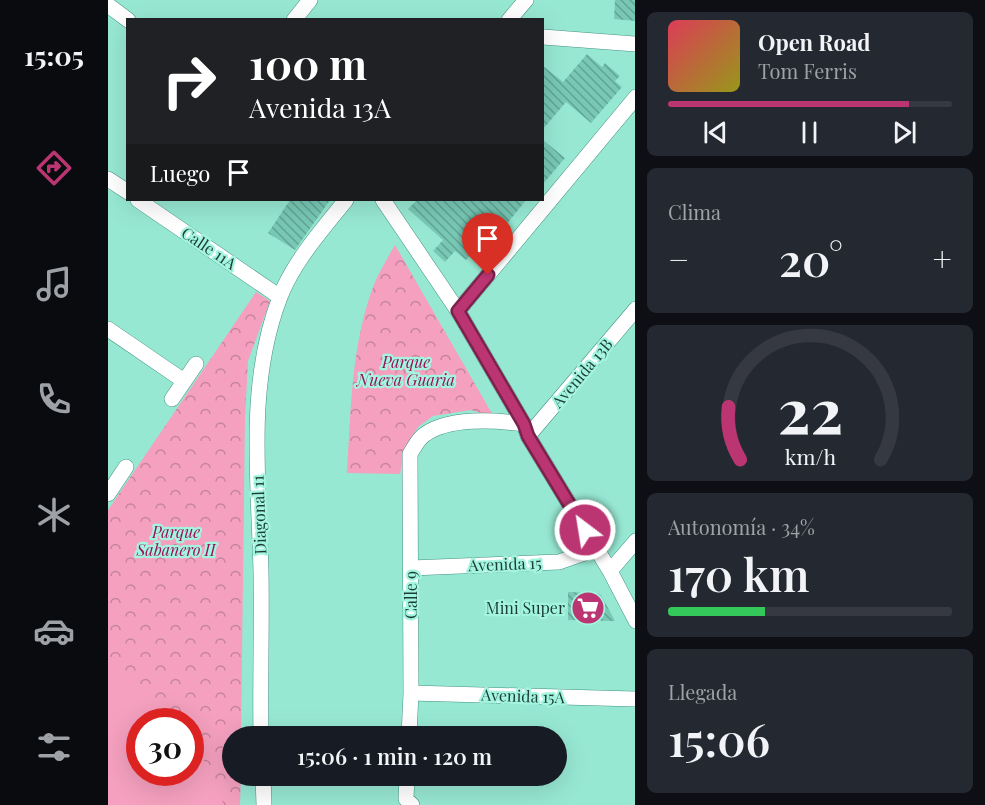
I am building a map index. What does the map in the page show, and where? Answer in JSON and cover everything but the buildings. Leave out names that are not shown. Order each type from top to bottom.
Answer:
[{"type":"street","points":[[296,18],[310,0]]},
{"type":"street","points":[[511,18],[526,0]]},
{"type":"street","points":[[108,5],[126,18]]},
{"type":"street","points":[[544,37],[635,44]]},
{"type":"street","points":[[458,311],[635,98]]},
{"type":"street","points":[[108,179],[126,191]]},
{"type":"street","name":"Calle 11A","points":[[139,201],[280,297]]},
{"type":"street","name":"Diagonal 11","points":[[261,726],[261,576],[256,420],[264,348],[280,297],[296,266],[345,201]]},
{"type":"street","points":[[384,201],[458,311],[635,619]]},
{"type":"street","name":"Avenida 13B","points":[[526,430],[635,310]]},
{"type":"street","points":[[108,329],[184,381]]},
{"type":"street","points":[[172,399],[196,364]]},
{"type":"street","name":"Calle 9","points":[[409,726],[411,454],[422,436],[440,426],[495,420],[526,430]]},
{"type":"street","points":[[110,487],[126,467]]},
{"type":"street","points":[[610,572],[635,542]]},
{"type":"street","name":"Avenida 15","points":[[411,568],[560,562],[596,549]]},
{"type":"street","name":"Avenida 15A","points":[[411,693],[635,699]]},
{"type":"street","points":[[263,786],[264,805]]},
{"type":"street","points":[[407,786],[406,799],[412,805]]},
{"type":"green space","name":"Parque Nueva Guaria","points":[[395,245],[494,417],[471,410],[433,416],[418,427],[405,449],[400,474],[347,473],[351,401],[361,329],[375,282]]},
{"type":"green space","name":"Parque Sabanero II","points":[[256,292],[270,301],[248,361],[245,419],[241,726],[222,726],[222,786],[241,786],[240,805],[108,805],[108,510]]},
{"type":"green space","points":[[108,662],[148,690],[164,708],[126,708],[126,786],[204,786],[204,761],[224,805],[108,805]]},
{"type":"place","name":"Mini Super","points":[[588,608]]},
{"type":"route","points":[[488,275],[458,311],[524,424],[528,436],[585,530]]}]
